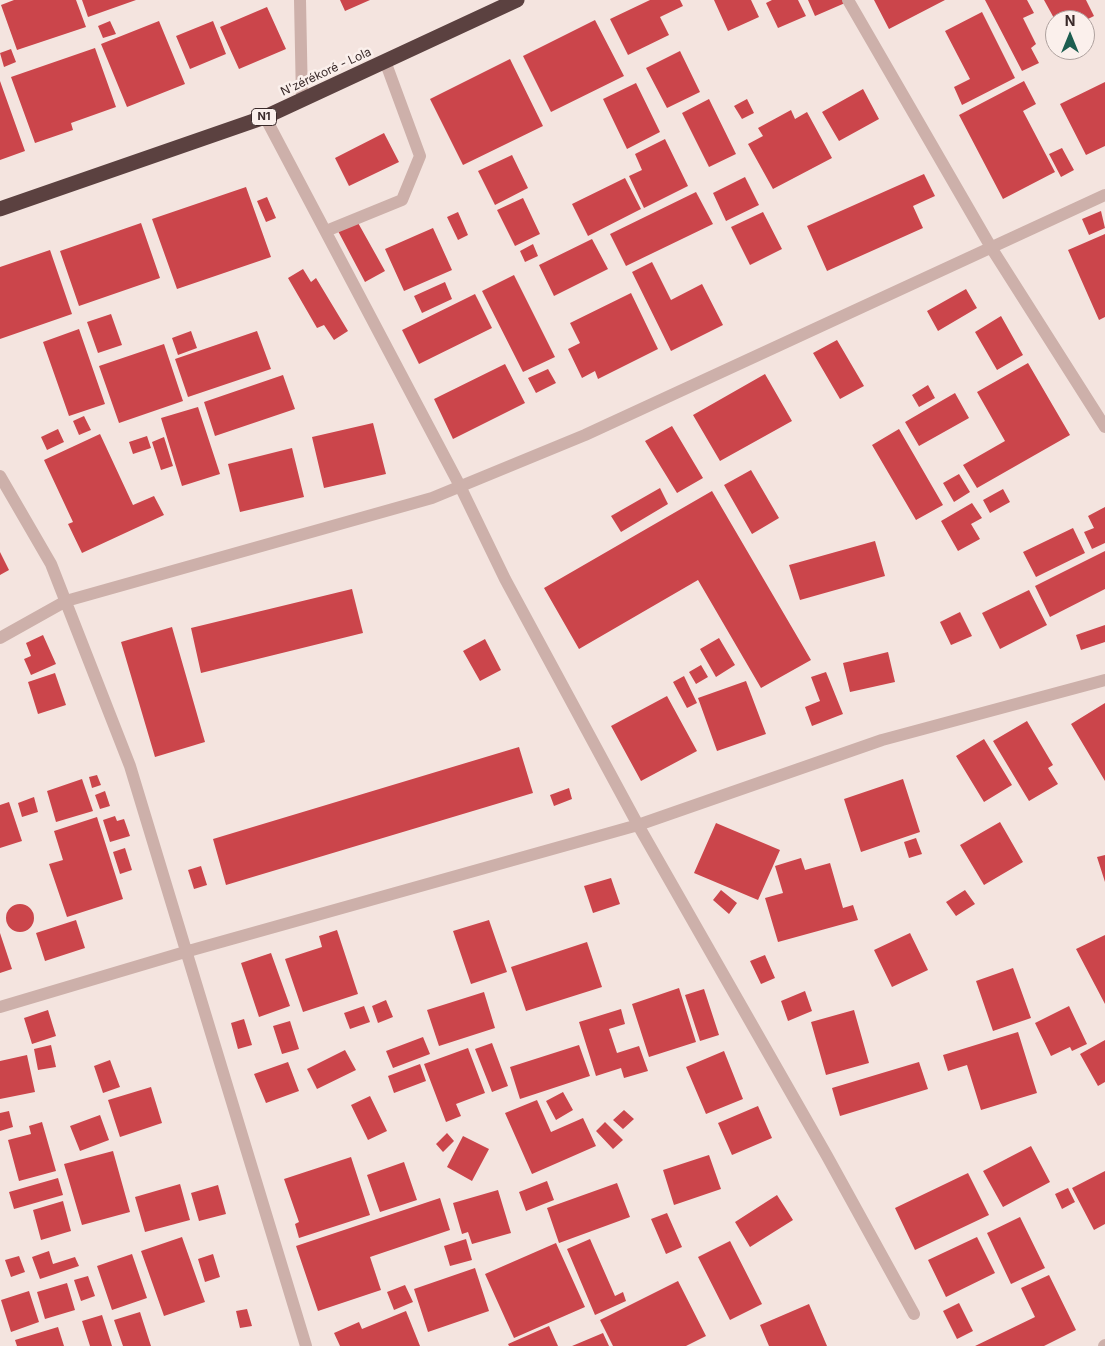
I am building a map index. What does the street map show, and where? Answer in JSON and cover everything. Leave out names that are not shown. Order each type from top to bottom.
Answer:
[{"type":"highway","name":"N'zérékoré - Lola","points":[[0,209],[265,117],[517,0]]},
{"type":"street","points":[[300,0],[302,100]]},
{"type":"street","points":[[848,0],[992,248],[1105,426]]},
{"type":"street","points":[[326,231],[402,200],[420,156],[385,61]]},
{"type":"street","points":[[265,117],[460,486],[505,579],[638,824],[827,1156],[914,1314]]},
{"type":"street","points":[[0,638],[66,601],[432,498],[585,435],[1105,195]]},
{"type":"street","points":[[0,476],[51,564],[130,766],[306,1346]]},
{"type":"street","points":[[0,1007],[185,952],[638,824],[882,740],[1105,680]]},
{"type":"building","points":[[14,0],[76,0],[86,27],[17,50],[1,5]]},
{"type":"building","points":[[82,0],[136,0],[88,17]]},
{"type":"building","points":[[340,0],[370,0],[345,11]]},
{"type":"building","points":[[650,0],[680,0],[683,6],[660,17],[669,35],[628,55],[610,19]]},
{"type":"building","points":[[714,0],[751,0],[759,17],[728,31]]},
{"type":"building","points":[[772,0],[798,0],[806,16],[778,28],[766,3]]},
{"type":"building","points":[[808,0],[844,0],[845,3],[815,16]]},
{"type":"building","points":[[874,0],[945,0],[889,29]]},
{"type":"building","points":[[985,0],[1027,0],[1034,13],[1023,18],[1036,44],[1031,48],[1039,63],[1022,71]]},
{"type":"building","points":[[1044,0],[1086,0],[1091,10],[1050,10]]},
{"type":"building","points":[[267,7],[286,49],[239,69],[220,27]]},
{"type":"building","points":[[982,12],[1015,78],[962,105],[954,87],[970,79],[945,31]]},
{"type":"building","points":[[595,20],[624,76],[551,112],[523,56]]},
{"type":"building","points":[[110,21],[116,34],[103,38],[98,26]]},
{"type":"building","points":[[159,21],[185,84],[127,107],[101,44]]},
{"type":"building","points":[[213,21],[226,54],[190,69],[176,36]]},
{"type":"building","points":[[95,48],[116,107],[71,123],[73,130],[35,143],[11,77]]},
{"type":"building","points":[[11,49],[16,62],[4,67],[0,53]]},
{"type":"building","points":[[680,51],[700,92],[667,108],[646,68]]},
{"type":"building","points":[[510,59],[543,126],[463,165],[430,99]]},
{"type":"building","points":[[0,81],[25,151],[0,160]]},
{"type":"building","points":[[1024,81],[1036,104],[1023,111],[1055,172],[1003,199],[959,115]]},
{"type":"building","points":[[1105,82],[1105,146],[1086,155],[1060,104]]},
{"type":"building","points":[[636,83],[660,132],[627,149],[603,99]]},
{"type":"building","points":[[863,89],[879,119],[839,141],[822,112]]},
{"type":"building","points":[[709,99],[736,154],[709,167],[682,113]]},
{"type":"building","points":[[747,99],[754,113],[742,119],[734,106]]},
{"type":"building","points":[[791,110],[795,119],[807,112],[832,158],[773,189],[748,144],[763,136],[758,128]]},
{"type":"building","points":[[384,133],[399,162],[349,186],[335,158]]},
{"type":"building","points":[[665,139],[688,186],[644,208],[629,176],[642,170],[635,154]]},
{"type":"building","points":[[1062,148],[1074,170],[1061,177],[1049,154]]},
{"type":"building","points":[[512,155],[528,188],[495,205],[478,171]]},
{"type":"building","points":[[924,174],[935,196],[913,206],[923,228],[827,271],[807,226]]},
{"type":"building","points":[[745,177],[759,205],[726,221],[713,193]]},
{"type":"building","points":[[625,178],[641,209],[588,236],[572,204]]},
{"type":"building","points":[[246,187],[271,257],[177,289],[152,219]]},
{"type":"building","points":[[696,192],[713,224],[626,266],[610,234]]},
{"type":"building","points":[[267,197],[276,218],[266,222],[257,201]]},
{"type":"building","points":[[523,198],[540,234],[515,246],[497,210]]},
{"type":"building","points":[[1101,211],[1105,228],[1089,235],[1082,219]]},
{"type":"building","points":[[458,212],[468,235],[458,240],[447,217]]},
{"type":"building","points":[[763,212],[782,249],[750,265],[731,227]]},
{"type":"building","points":[[357,221],[385,271],[365,282],[338,231]]},
{"type":"building","points":[[141,223],[160,278],[79,306],[60,251]]},
{"type":"building","points":[[433,228],[452,270],[404,291],[385,249]]},
{"type":"building","points":[[1105,234],[1105,317],[1099,320],[1068,250]]},
{"type":"building","points":[[592,239],[608,269],[554,296],[539,265]]},
{"type":"building","points":[[533,244],[538,256],[525,262],[520,251]]},
{"type":"building","points":[[50,250],[72,314],[0,339],[0,267]]},
{"type":"building","points":[[652,262],[671,300],[702,284],[723,325],[671,351],[632,272]]},
{"type":"building","points":[[303,269],[311,282],[316,278],[348,331],[334,340],[324,325],[317,328],[288,278]]},
{"type":"building","points":[[514,275],[555,357],[523,372],[482,291]]},
{"type":"building","points":[[445,282],[452,299],[422,313],[414,296]]},
{"type":"building","points":[[966,289],[977,308],[938,331],[927,311]]},
{"type":"building","points":[[631,293],[658,349],[598,379],[595,371],[582,378],[568,349],[580,343],[570,323]]},
{"type":"building","points":[[475,294],[492,328],[419,364],[402,330]]},
{"type":"building","points":[[111,314],[122,345],[98,353],[87,322]]},
{"type":"building","points":[[1001,316],[1023,355],[997,370],[975,332]]},
{"type":"building","points":[[79,329],[105,404],[69,416],[43,342]]},
{"type":"building","points":[[191,331],[197,348],[178,355],[172,338]]},
{"type":"building","points":[[257,331],[271,369],[188,397],[175,359]]},
{"type":"building","points":[[837,340],[864,386],[840,399],[813,353]]},
{"type":"building","points":[[164,344],[183,401],[119,423],[99,366]]},
{"type":"building","points":[[1028,363],[1070,435],[977,488],[963,465],[1005,441],[977,392]]},
{"type":"building","points":[[505,364],[525,403],[453,439],[434,399]]},
{"type":"building","points":[[548,369],[556,383],[536,393],[528,378]]},
{"type":"building","points":[[765,374],[792,421],[720,461],[693,415]]},
{"type":"building","points":[[283,375],[295,409],[215,436],[204,402]]},
{"type":"building","points":[[928,385],[935,398],[919,407],[912,395]]},
{"type":"building","points":[[955,393],[969,418],[919,446],[905,422]]},
{"type":"building","points":[[198,407],[220,474],[182,486],[161,418]]},
{"type":"building","points":[[84,416],[91,430],[79,435],[73,421]]},
{"type":"building","points":[[373,423],[386,474],[324,488],[312,437]]},
{"type":"building","points":[[672,426],[703,478],[677,493],[645,441]]},
{"type":"building","points":[[58,429],[64,442],[47,450],[41,437]]},
{"type":"building","points":[[899,429],[943,505],[916,520],[872,445]]},
{"type":"building","points":[[100,434],[133,505],[154,496],[164,515],[82,553],[68,524],[73,522],[44,460]]},
{"type":"building","points":[[147,436],[151,448],[133,454],[129,442]]},
{"type":"building","points":[[164,437],[173,466],[161,470],[152,442]]},
{"type":"building","points":[[292,448],[304,497],[240,512],[228,464]]},
{"type":"building","points":[[751,470],[779,518],[752,534],[724,485]]},
{"type":"building","points":[[959,474],[970,492],[954,502],[943,483]]},
{"type":"building","points":[[660,488],[668,504],[621,532],[611,516]]},
{"type":"building","points":[[1003,489],[1010,502],[990,513],[983,500]]},
{"type":"building","points":[[712,491],[811,660],[761,688],[698,580],[579,649],[544,588]]},
{"type":"building","points":[[972,503],[982,518],[971,524],[980,539],[958,551],[941,521]]},
{"type":"building","points":[[1105,507],[1105,543],[1092,549],[1084,532],[1094,528],[1088,516]]},
{"type":"building","points":[[1073,528],[1085,553],[1036,577],[1023,552]]},
{"type":"building","points":[[875,541],[885,576],[800,600],[789,565]]},
{"type":"building","points":[[1105,551],[1105,589],[1050,617],[1035,586]]},
{"type":"building","points":[[0,552],[9,570],[0,575]]},
{"type":"building","points":[[352,589],[363,633],[201,673],[191,628]]},
{"type":"building","points":[[1029,590],[1047,625],[1000,649],[982,613]]},
{"type":"building","points":[[960,612],[972,636],[951,645],[940,622]]},
{"type":"building","points":[[1105,625],[1105,642],[1081,650],[1076,635]]},
{"type":"building","points":[[172,627],[205,742],[155,757],[121,642]]},
{"type":"building","points":[[43,635],[56,664],[31,675],[24,659],[31,656],[26,643]]},
{"type":"building","points":[[719,638],[735,665],[716,677],[700,649]]},
{"type":"building","points":[[485,639],[501,670],[480,681],[463,651]]},
{"type":"building","points":[[888,652],[895,682],[850,692],[843,663]]},
{"type":"building","points":[[701,665],[708,677],[696,684],[689,672]]},
{"type":"building","points":[[826,672],[843,714],[812,726],[805,707],[820,701],[811,677]]},
{"type":"building","points":[[55,673],[66,705],[38,714],[28,682]]},
{"type":"building","points":[[684,676],[697,703],[687,708],[673,682]]},
{"type":"building","points":[[746,681],[766,734],[717,751],[698,698]]},
{"type":"building","points":[[667,696],[697,751],[641,781],[611,726]]},
{"type":"building","points":[[1105,703],[1105,781],[1071,724]]},
{"type":"building","points":[[1027,721],[1053,765],[1048,768],[1058,784],[1029,801],[993,741]]},
{"type":"building","points":[[984,739],[1012,785],[984,802],[956,756]]},
{"type":"building","points":[[519,747],[533,793],[226,885],[213,839]]},
{"type":"building","points":[[97,775],[101,785],[92,788],[89,777]]},
{"type":"building","points":[[82,779],[93,811],[56,822],[47,791]]},
{"type":"building","points":[[903,779],[920,832],[861,852],[844,799]]},
{"type":"building","points":[[569,788],[572,799],[554,806],[550,795]]},
{"type":"building","points":[[105,791],[110,806],[100,809],[95,795]]},
{"type":"building","points":[[34,797],[38,812],[22,817],[18,803]]},
{"type":"building","points":[[9,802],[22,841],[0,848],[0,805]]},
{"type":"building","points":[[115,816],[117,821],[124,819],[130,836],[110,842],[103,820]]},
{"type":"building","points":[[97,817],[123,899],[67,917],[49,864],[63,860],[54,831]]},
{"type":"building","points":[[1000,822],[1023,862],[984,885],[960,845]]},
{"type":"building","points":[[716,823],[780,850],[758,900],[694,873]]},
{"type":"building","points":[[916,838],[922,854],[909,858],[904,842]]},
{"type":"building","points":[[125,848],[132,870],[120,874],[113,852]]},
{"type":"building","points":[[1105,855],[1105,882],[1097,857]]},
{"type":"building","points":[[801,858],[805,870],[830,863],[843,908],[853,905],[858,920],[778,942],[765,898],[783,893],[775,866]]},
{"type":"building","points":[[201,866],[207,885],[194,889],[188,870]]},
{"type":"building","points":[[611,878],[620,904],[593,913],[584,886]]},
{"type":"building","points":[[721,890],[737,903],[729,914],[713,900]]},
{"type":"building","points":[[965,890],[975,904],[956,916],[946,902]]},
{"type":"building","points":[[20,904],[30,908],[34,918],[30,928],[20,932],[10,928],[6,918],[10,908]]},
{"type":"building","points":[[76,920],[85,948],[45,961],[36,933]]},
{"type":"building","points":[[489,920],[507,972],[471,984],[453,931]]},
{"type":"building","points":[[337,930],[358,994],[303,1012],[285,959],[322,947],[319,936]]},
{"type":"building","points":[[0,933],[12,969],[0,973]]},
{"type":"building","points":[[910,933],[928,970],[892,987],[874,950]]},
{"type":"building","points":[[1105,935],[1105,1004],[1076,949]]},
{"type":"building","points":[[587,942],[602,987],[526,1011],[511,967]]},
{"type":"building","points":[[271,953],[290,1006],[259,1017],[241,963]]},
{"type":"building","points":[[765,955],[775,978],[761,984],[750,961]]},
{"type":"building","points":[[1013,968],[1031,1018],[993,1031],[976,981]]},
{"type":"building","points":[[679,988],[696,1042],[649,1057],[632,1004]]},
{"type":"building","points":[[704,989],[719,1035],[700,1041],[685,995]]},
{"type":"building","points":[[805,991],[812,1011],[788,1021],[781,1001]]},
{"type":"building","points":[[484,992],[495,1028],[439,1046],[427,1010]]},
{"type":"building","points":[[386,1000],[393,1017],[378,1023],[372,1006]]},
{"type":"building","points":[[364,1006],[370,1022],[350,1029],[344,1013]]},
{"type":"building","points":[[1069,1006],[1087,1044],[1072,1051],[1070,1047],[1051,1056],[1035,1023]]},
{"type":"building","points":[[621,1009],[625,1024],[609,1029],[617,1053],[639,1046],[648,1071],[624,1078],[621,1068],[596,1076],[579,1022]]},
{"type":"building","points":[[48,1010],[56,1036],[32,1044],[24,1018]]},
{"type":"building","points":[[854,1010],[869,1063],[826,1075],[811,1022]]},
{"type":"building","points":[[244,1019],[252,1045],[238,1049],[231,1023]]},
{"type":"building","points":[[290,1021],[299,1049],[282,1054],[273,1026]]},
{"type":"building","points":[[1018,1032],[1037,1093],[981,1110],[967,1065],[948,1071],[943,1055]]},
{"type":"building","points":[[423,1037],[430,1054],[393,1068],[386,1051]]},
{"type":"building","points":[[1105,1040],[1105,1082],[1098,1086],[1080,1054]]},
{"type":"building","points":[[492,1043],[508,1086],[492,1092],[475,1049]]},
{"type":"building","points":[[51,1045],[56,1067],[38,1070],[34,1049]]},
{"type":"building","points":[[579,1045],[590,1076],[520,1099],[510,1067]]},
{"type":"building","points":[[468,1048],[485,1093],[456,1104],[461,1116],[446,1122],[424,1064]]},
{"type":"building","points":[[345,1050],[356,1070],[317,1089],[307,1069]]},
{"type":"building","points":[[724,1051],[743,1099],[706,1114],[686,1067]]},
{"type":"building","points":[[27,1055],[35,1092],[0,1099],[0,1061]]},
{"type":"building","points":[[110,1060],[120,1087],[103,1093],[94,1066]]},
{"type":"building","points":[[288,1062],[299,1091],[266,1103],[254,1074]]},
{"type":"building","points":[[919,1062],[928,1089],[840,1116],[832,1088]]},
{"type":"building","points":[[420,1064],[426,1081],[394,1093],[388,1076]]},
{"type":"building","points":[[151,1087],[162,1123],[120,1137],[108,1100]]},
{"type":"building","points":[[563,1092],[573,1110],[556,1120],[546,1101]]},
{"type":"building","points":[[370,1096],[387,1131],[368,1140],[351,1105]]},
{"type":"building","points":[[537,1100],[551,1132],[583,1118],[596,1146],[532,1174],[505,1113]]},
{"type":"building","points":[[758,1106],[772,1138],[732,1155],[718,1123]]},
{"type":"building","points":[[624,1110],[634,1119],[623,1129],[613,1120]]},
{"type":"building","points":[[9,1111],[13,1127],[0,1131],[0,1113]]},
{"type":"building","points":[[100,1115],[109,1140],[80,1151],[70,1126]]},
{"type":"building","points":[[42,1122],[56,1171],[19,1181],[8,1140],[31,1134],[29,1126]]},
{"type":"building","points":[[605,1122],[623,1140],[613,1149],[596,1131]]},
{"type":"building","points":[[447,1133],[454,1141],[443,1152],[436,1144]]},
{"type":"building","points":[[463,1136],[489,1149],[472,1181],[447,1167]]},
{"type":"building","points":[[1031,1146],[1050,1182],[1003,1207],[983,1171]]},
{"type":"building","points":[[113,1151],[130,1212],[82,1225],[64,1164]]},
{"type":"building","points":[[709,1155],[721,1189],[674,1205],[663,1170]]},
{"type":"building","points":[[351,1157],[370,1215],[299,1238],[295,1224],[299,1222],[284,1179]]},
{"type":"building","points":[[404,1162],[417,1200],[380,1212],[367,1175]]},
{"type":"building","points":[[1105,1171],[1105,1224],[1094,1230],[1072,1188]]},
{"type":"building","points":[[968,1173],[989,1215],[915,1250],[895,1208]]},
{"type":"building","points":[[58,1178],[63,1195],[14,1209],[9,1192]]},
{"type":"building","points":[[547,1181],[554,1200],[526,1211],[519,1192]]},
{"type":"building","points":[[617,1183],[630,1217],[559,1243],[547,1208]]},
{"type":"building","points":[[180,1184],[190,1220],[145,1232],[135,1197]]},
{"type":"building","points":[[218,1185],[226,1214],[199,1221],[191,1193]]},
{"type":"building","points":[[1068,1188],[1075,1202],[1062,1209],[1055,1194]]},
{"type":"building","points":[[498,1190],[511,1233],[472,1244],[468,1232],[462,1234],[453,1203]]},
{"type":"building","points":[[777,1195],[793,1220],[750,1247],[735,1222]]},
{"type":"building","points":[[440,1198],[450,1230],[370,1257],[381,1290],[318,1311],[296,1246]]},
{"type":"building","points":[[63,1201],[71,1231],[41,1240],[33,1210]]},
{"type":"building","points":[[667,1213],[682,1247],[666,1254],[651,1219]]},
{"type":"building","points":[[1020,1217],[1045,1268],[1011,1284],[987,1233]]},
{"type":"building","points":[[182,1237],[205,1302],[164,1316],[141,1251]]},
{"type":"building","points":[[977,1237],[995,1273],[946,1297],[928,1260]]},
{"type":"building","points":[[466,1239],[472,1260],[450,1266],[444,1246]]},
{"type":"building","points":[[590,1239],[615,1296],[623,1292],[626,1301],[595,1315],[567,1249]]},
{"type":"building","points":[[730,1241],[762,1304],[730,1320],[698,1257]]},
{"type":"building","points":[[556,1243],[585,1307],[514,1338],[485,1274]]},
{"type":"building","points":[[49,1251],[53,1264],[75,1257],[79,1266],[40,1279],[32,1257]]},
{"type":"building","points":[[132,1254],[147,1298],[112,1310],[97,1266]]},
{"type":"building","points":[[213,1254],[220,1277],[205,1282],[198,1259]]},
{"type":"building","points":[[19,1256],[25,1272],[11,1277],[5,1260]]},
{"type":"building","points":[[475,1268],[489,1311],[428,1332],[414,1289]]},
{"type":"building","points":[[1049,1275],[1076,1330],[1044,1346],[975,1346],[1035,1317],[1021,1288]]},
{"type":"building","points":[[88,1276],[95,1296],[81,1301],[74,1280]]},
{"type":"building","points":[[678,1281],[706,1336],[686,1346],[613,1346],[600,1320]]},
{"type":"building","points":[[67,1283],[75,1310],[45,1319],[37,1292]]},
{"type":"building","points":[[405,1285],[413,1302],[394,1310],[387,1292]]},
{"type":"building","points":[[29,1291],[39,1322],[11,1332],[1,1300]]},
{"type":"building","points":[[959,1303],[973,1331],[957,1339],[943,1311]]},
{"type":"building","points":[[809,1304],[827,1346],[769,1346],[760,1325]]},
{"type":"building","points":[[247,1309],[252,1326],[240,1328],[236,1311]]},
{"type":"building","points":[[406,1311],[420,1346],[340,1346],[334,1333],[359,1322],[362,1329]]},
{"type":"building","points":[[140,1312],[151,1346],[123,1346],[114,1320]]},
{"type":"building","points":[[102,1315],[112,1346],[90,1346],[82,1321]]},
{"type":"building","points":[[549,1326],[558,1346],[509,1346],[508,1344]]},
{"type":"building","points":[[58,1327],[64,1346],[17,1346],[15,1340]]},
{"type":"building","points":[[603,1333],[609,1346],[572,1346]]}]
